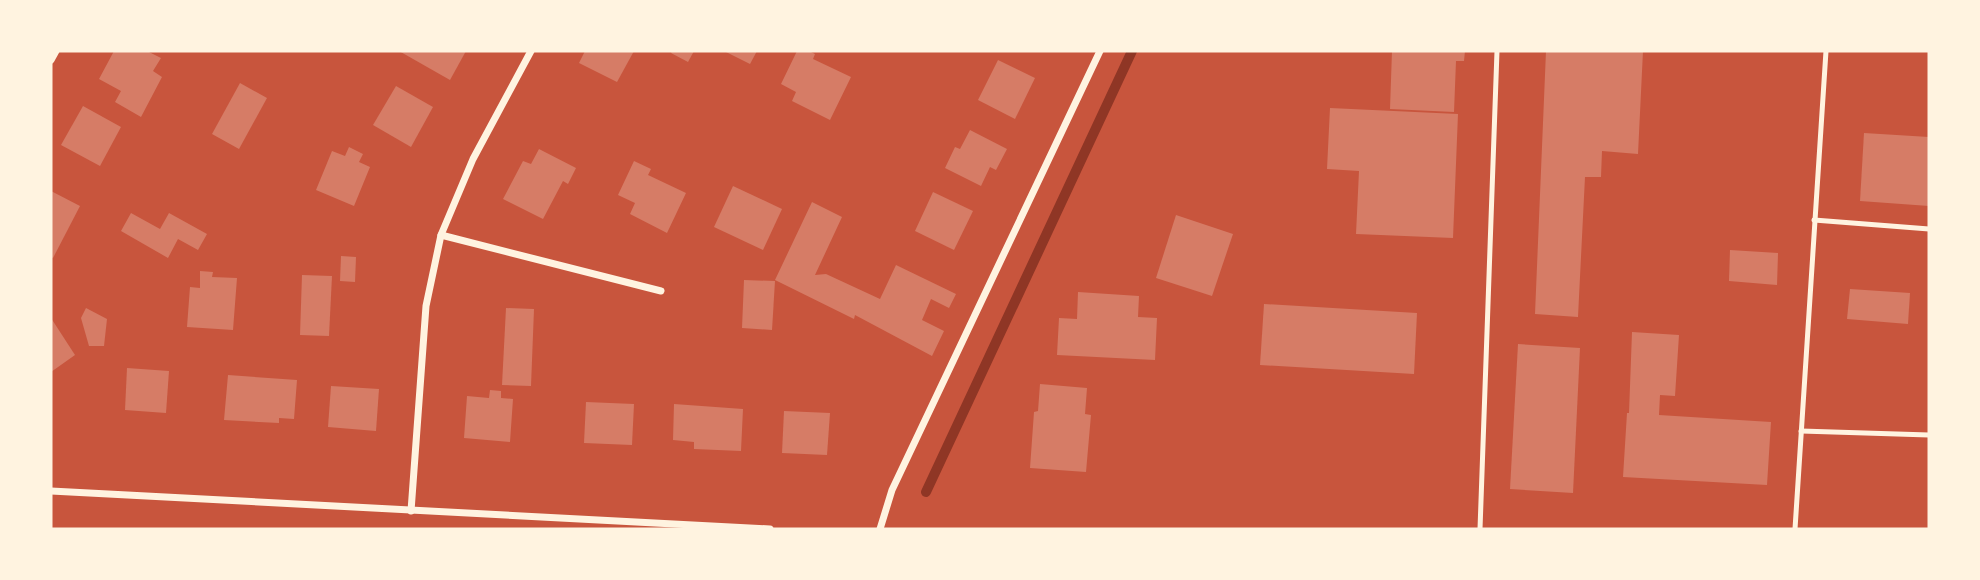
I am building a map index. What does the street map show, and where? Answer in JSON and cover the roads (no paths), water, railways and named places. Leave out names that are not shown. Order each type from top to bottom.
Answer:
[{"type":"street","points":[[51,60],[56,51]]},
{"type":"street","points":[[411,511],[426,306],[440,235],[473,159],[531,51]]},
{"type":"street","points":[[880,529],[892,490],[1100,51]]},
{"type":"street","points":[[440,235],[661,291]]},
{"type":"street","points":[[51,491],[770,529]]},
{"type":"lane","points":[[1480,529],[1497,51]]},
{"type":"lane","points":[[1795,529],[1826,51]]},
{"type":"lane","points":[[1814,220],[1929,229]]},
{"type":"lane","points":[[1801,431],[1929,435]]},
{"type":"waterway","points":[[926,492],[1132,51]]}]
